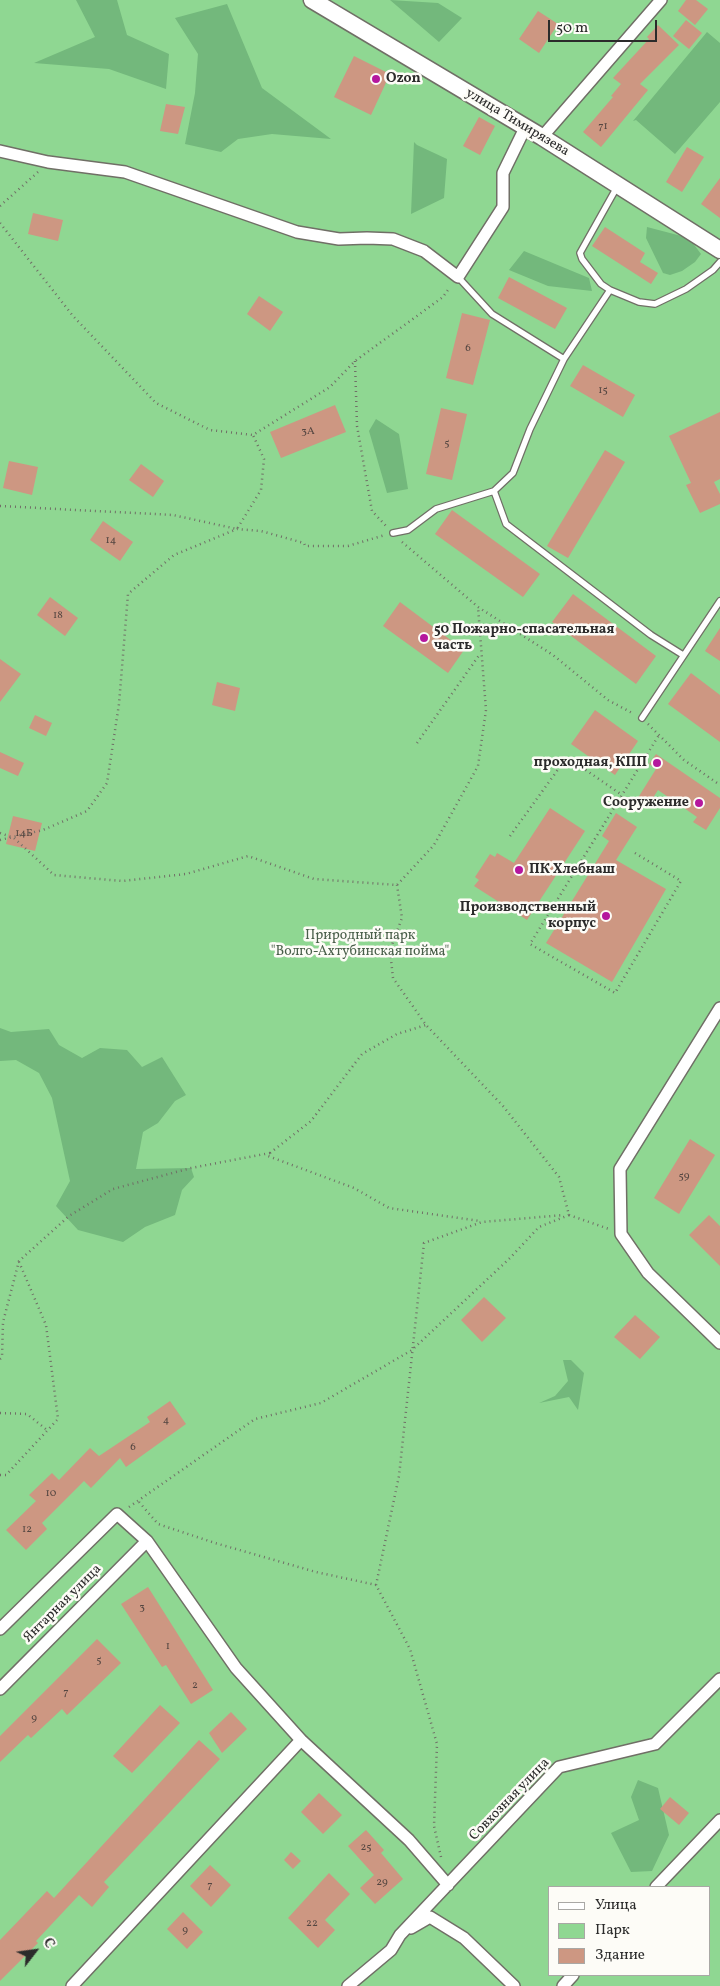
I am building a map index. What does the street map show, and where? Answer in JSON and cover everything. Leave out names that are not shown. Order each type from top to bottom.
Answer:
[{"type":"street","name":"улица Тимирязева","points":[[312,0],[332,5],[720,250]]},
{"type":"street","points":[[542,138],[661,0]]},
{"type":"street","points":[[0,151],[48,162],[125,172],[297,232],[339,239],[393,239],[424,250],[458,277],[503,207],[503,174],[525,128]]},
{"type":"street","points":[[720,1008],[620,1169],[621,1234],[648,1273],[720,1343]]},
{"type":"street","points":[[0,1629],[117,1514],[147,1541],[236,1668],[302,1740],[409,1840],[448,1885]]},
{"type":"street","name":"Янтарная улица","points":[[0,1689],[147,1541]]},
{"type":"street","name":"Совхозная улица","points":[[348,1986],[391,1950],[400,1934],[559,1767],[655,1744],[720,1679]]},
{"type":"street","points":[[72,1986],[302,1740]]},
{"type":"street","points":[[657,1886],[720,1820]]},
{"type":"street","points":[[400,1934],[430,1917],[464,1938],[514,1986]]},
{"type":"street","points":[[562,1986],[572,1976]]},
{"type":"lane","points":[[618,185],[580,253],[582,260],[601,284],[610,290],[639,302],[655,304],[686,289],[713,270],[720,262]]},
{"type":"lane","points":[[458,277],[492,314],[564,359]]},
{"type":"lane","points":[[393,533],[408,530],[436,509],[494,491],[513,473],[530,429],[564,359],[610,290]]},
{"type":"lane","points":[[494,491],[506,524],[643,629],[683,655]]},
{"type":"lane","points":[[642,718],[720,601]]},
{"type":"path","points":[[0,206],[17,193],[48,162]]},
{"type":"path","points":[[0,223],[73,316],[156,403],[210,430],[254,435],[330,387],[355,361],[443,297],[458,277]]},
{"type":"path","points":[[355,361],[357,426],[372,511],[393,533],[478,607],[553,655],[608,700],[642,718],[684,760],[720,785]]},
{"type":"path","points":[[0,840],[43,830],[87,811],[107,783],[119,704],[128,594],[174,555],[238,528],[261,490],[264,459],[254,435]]},
{"type":"path","points":[[0,506],[173,515],[261,531],[304,543],[305,546],[348,546],[393,533]]},
{"type":"path","points":[[397,885],[434,845],[478,766],[486,710],[480,653],[478,607]]},
{"type":"path","points":[[417,743],[480,653]]},
{"type":"path","points":[[635,853],[681,881],[615,993],[530,944],[660,735]]},
{"type":"path","points":[[510,836],[568,757],[622,795]]},
{"type":"path","points":[[0,833],[14,838],[54,875],[131,880],[186,874],[248,856],[314,879],[397,885]]},
{"type":"path","points":[[397,885],[402,918],[390,950],[393,978],[426,1025],[503,1106],[559,1177],[569,1215]]},
{"type":"path","points":[[0,1359],[2,1357],[3,1322],[19,1261],[69,1216],[113,1189],[191,1168],[270,1152],[311,1121],[362,1054],[397,1034],[426,1025]]},
{"type":"path","points":[[270,1152],[268,1156],[354,1188],[389,1208],[482,1222],[569,1215],[621,1234]]},
{"type":"path","points":[[376,1585],[316,1572],[214,1544],[158,1524],[139,1502],[181,1469],[255,1419],[321,1403],[412,1350],[503,1265],[539,1227],[569,1215]]},
{"type":"path","points":[[442,1860],[434,1826],[437,1744],[410,1649],[376,1585],[399,1476],[424,1243],[482,1222]]},
{"type":"path","points":[[0,1475],[6,1475],[58,1419],[46,1325],[19,1261]]},
{"type":"path","points":[[0,1413],[28,1414],[47,1430]]},
{"type":"green space","name":"Природный парк \"Волго-Ахтубинская пойма\"","points":[[0,0],[720,0],[720,1986],[0,1986]]},
{"type":"green space","points":[[76,0],[117,0],[127,35],[169,54],[166,89],[109,69],[34,63],[95,37]]},
{"type":"green space","points":[[390,0],[438,3],[462,18],[439,42]]},
{"type":"green space","points":[[227,4],[262,88],[331,139],[272,134],[238,139],[221,152],[185,144],[195,93],[198,54],[175,18]]},
{"type":"green space","points":[[707,32],[720,43],[720,102],[675,154],[636,120],[633,121]]},
{"type":"green space","points":[[414,142],[447,159],[444,198],[411,214]]},
{"type":"green space","points":[[647,227],[689,238],[701,254],[695,262],[682,271],[670,275],[663,273],[646,238]]},
{"type":"green space","points":[[524,251],[589,278],[592,291],[548,286],[509,270]]},
{"type":"green space","points":[[376,419],[399,434],[408,489],[387,493],[369,431]]},
{"type":"green space","points":[[0,1028],[11,1032],[49,1029],[59,1045],[82,1058],[100,1048],[127,1050],[142,1067],[162,1057],[186,1095],[175,1101],[158,1123],[143,1132],[136,1169],[191,1168],[194,1177],[182,1190],[175,1215],[145,1227],[123,1242],[78,1230],[56,1206],[70,1181],[52,1098],[39,1073],[16,1060],[0,1061]]},
{"type":"green space","points":[[563,1360],[571,1360],[584,1373],[578,1410],[569,1397],[539,1403],[555,1396],[568,1381]]},
{"type":"green space","points":[[638,1780],[658,1788],[669,1835],[652,1871],[631,1872],[611,1833],[639,1820],[631,1797]]},
{"type":"building","points":[[686,0],[696,0],[708,9],[695,25],[678,11]]},
{"type":"building","points":[[538,11],[558,24],[539,53],[519,39]]},
{"type":"building","points":[[686,20],[702,33],[689,49],[673,36]]},
{"type":"building","points":[[658,25],[679,45],[640,84],[648,90],[601,147],[583,132],[613,97],[611,96],[621,84],[613,78],[649,39],[647,37]]},
{"type":"building","points":[[354,56],[390,74],[371,115],[334,97]]},
{"type":"building","points":[[166,104],[185,107],[178,134],[160,131]]},
{"type":"building","points":[[479,117],[495,126],[480,155],[463,146]]},
{"type":"building","points":[[687,147],[704,157],[682,192],[666,182]]},
{"type":"building","points":[[720,178],[720,218],[701,204]]},
{"type":"building","points":[[33,213],[63,220],[58,241],[28,234]]},
{"type":"building","points":[[605,227],[645,253],[640,262],[658,273],[651,284],[592,246]]},
{"type":"building","points":[[509,277],[567,308],[555,329],[498,298]]},
{"type":"building","points":[[259,296],[283,312],[270,331],[247,314]]},
{"type":"building","points":[[462,313],[490,320],[473,385],[446,378]]},
{"type":"building","points":[[583,365],[635,395],[623,417],[570,386]]},
{"type":"building","points":[[335,405],[346,432],[281,458],[270,432]]},
{"type":"building","points":[[441,408],[467,414],[452,480],[426,474]]},
{"type":"building","points":[[720,412],[720,479],[714,482],[720,494],[720,504],[700,513],[686,485],[691,483],[669,436]]},
{"type":"building","points":[[605,450],[625,462],[568,558],[547,546]]},
{"type":"building","points":[[9,461],[38,467],[32,495],[3,488]]},
{"type":"building","points":[[141,464],[164,481],[153,497],[129,480]]},
{"type":"building","points":[[452,510],[540,574],[523,597],[435,534]]},
{"type":"building","points":[[103,521],[133,542],[120,561],[90,540]]},
{"type":"building","points":[[573,594],[656,656],[636,684],[552,622]]},
{"type":"building","points":[[50,597],[78,618],[65,636],[37,615]]},
{"type":"building","name":"50 Пожарно-спасательная часть","points":[[400,602],[464,650],[448,673],[383,626]]},
{"type":"building","points":[[720,628],[720,661],[705,651]]},
{"type":"building","points":[[0,659],[21,674],[0,702]]},
{"type":"building","points":[[691,673],[720,695],[720,742],[668,704]]},
{"type":"building","points":[[217,682],[240,688],[235,711],[212,705]]},
{"type":"building","points":[[595,710],[638,741],[615,775],[571,744]]},
{"type":"building","points":[[35,715],[52,723],[46,736],[29,728]]},
{"type":"building","points":[[0,752],[24,763],[18,776],[0,768]]},
{"type":"building","points":[[656,754],[720,798],[720,808],[706,830],[693,822],[697,817],[658,790],[647,807],[636,801],[656,769],[649,764]]},
{"type":"building","name":"ПК Хлебнаш","points":[[550,808],[585,831],[527,920],[474,886],[479,880],[475,877],[490,854],[495,857],[497,853],[514,863]]},
{"type":"building","name":"Производственный корпус","points":[[616,813],[637,827],[616,860],[666,889],[612,982],[546,943],[609,841],[602,836]]},
{"type":"building","points":[[13,816],[42,823],[35,851],[6,844]]},
{"type":"building","points":[[690,1139],[715,1155],[679,1214],[654,1198]]},
{"type":"building","points":[[709,1215],[720,1226],[720,1266],[689,1235]]},
{"type":"building","points":[[484,1297],[506,1318],[482,1342],[461,1320]]},
{"type":"building","points":[[635,1315],[660,1337],[640,1359],[614,1337]]},
{"type":"building","points":[[170,1401],[186,1424],[126,1467],[120,1458],[91,1488],[84,1481],[42,1523],[47,1529],[26,1550],[6,1530],[36,1501],[29,1495],[52,1473],[59,1480],[90,1448],[99,1456],[150,1422],[147,1417]]},
{"type":"building","points":[[148,1587],[213,1690],[191,1704],[166,1665],[162,1667],[121,1604]]},
{"type":"building","points":[[97,1639],[121,1663],[67,1715],[62,1709],[31,1738],[28,1735],[0,1762],[0,1736]]},
{"type":"building","points":[[160,1705],[180,1723],[132,1773],[113,1756]]},
{"type":"building","points":[[231,1712],[247,1729],[222,1753],[209,1733]]},
{"type":"building","points":[[199,1740],[220,1759],[104,1882],[109,1887],[92,1907],[79,1895],[36,1941],[38,1943],[0,1981],[0,1940],[47,1891],[54,1898]]},
{"type":"building","points":[[319,1793],[342,1815],[323,1834],[301,1812]]},
{"type":"building","points":[[670,1797],[689,1813],[679,1825],[660,1809]]},
{"type":"building","points":[[366,1830],[384,1850],[381,1853],[403,1879],[375,1904],[360,1888],[374,1875],[348,1846]]},
{"type":"building","points":[[291,1852],[301,1861],[293,1869],[284,1860]]},
{"type":"building","points":[[210,1865],[231,1885],[211,1907],[190,1886]]},
{"type":"building","points":[[329,1873],[350,1894],[325,1920],[335,1930],[318,1948],[288,1918]]},
{"type":"building","points":[[183,1912],[203,1932],[187,1949],[167,1929]]},
{"type":"place","name":"Ozon","points":[[376,79]]},
{"type":"place","name":"50 Пожарно-спасательная часть","points":[[424,638]]},
{"type":"place","name":"проходная, КПП","points":[[657,763]]},
{"type":"place","name":"Сооружение","points":[[699,803]]},
{"type":"place","name":"ПК Хлебнаш","points":[[519,870]]},
{"type":"place","name":"Производственный корпус","points":[[606,916]]}]
